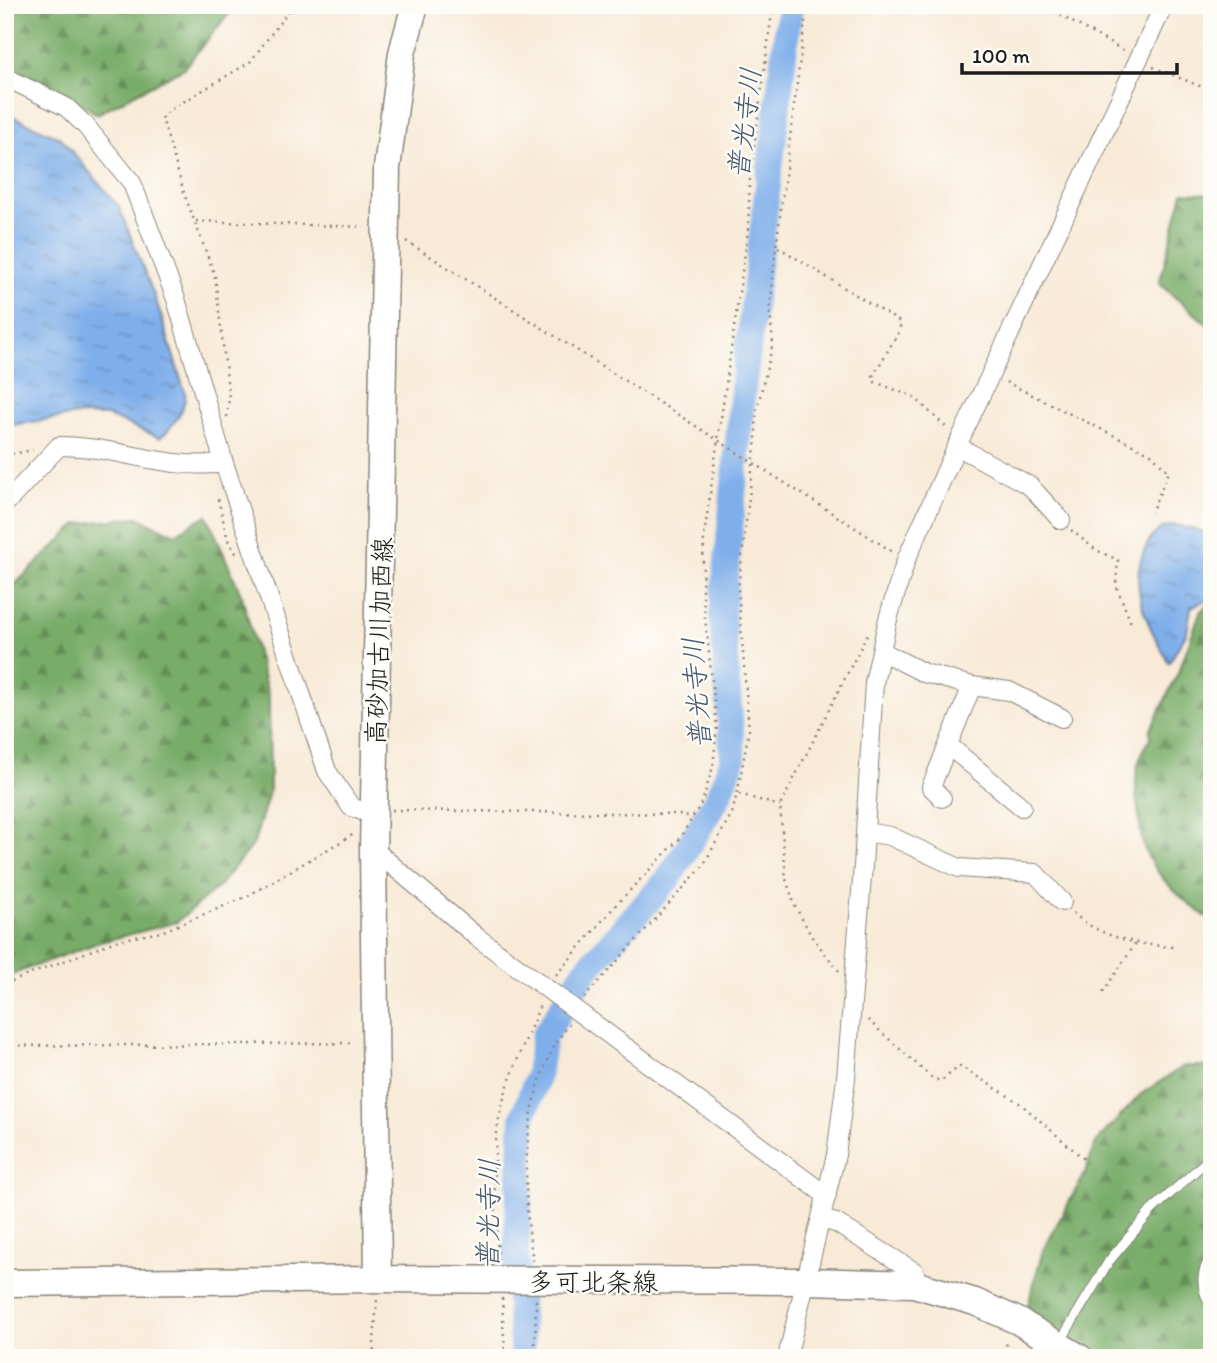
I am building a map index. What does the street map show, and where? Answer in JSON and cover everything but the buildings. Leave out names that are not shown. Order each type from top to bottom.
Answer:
[{"type":"main road","name":"高砂加古川加西線","points":[[378,1279],[374,826],[387,168],[402,54],[415,5]]},
{"type":"main road","name":"多可北条線","points":[[5,1283],[378,1279],[914,1284],[975,1302],[1069,1351]]},
{"type":"street","points":[[787,1358],[827,1196],[846,1079],[874,683],[906,560],[1164,5]]},
{"type":"street","points":[[5,76],[66,107],[85,125],[132,183],[176,299],[224,463],[327,771],[351,807],[374,826],[477,937],[550,988],[827,1196]]},
{"type":"street","points":[[959,442],[1030,486],[1061,520]]},
{"type":"street","points":[[5,504],[59,446],[93,446],[195,468],[224,463]]},
{"type":"street","points":[[869,632],[882,648],[924,673],[972,686],[1009,691],[1062,718]]},
{"type":"street","points":[[942,798],[931,787],[972,686]]},
{"type":"street","points":[[948,745],[1022,807]]},
{"type":"street","points":[[865,831],[890,836],[959,868],[1035,873],[1062,902]]},
{"type":"street","points":[[821,1219],[836,1223],[915,1272],[914,1284]]},
{"type":"lane","points":[[1069,1351],[1109,1261],[1152,1210],[1212,1156]]},
{"type":"lane","points":[[1212,1256],[1203,1270],[1203,1289],[1212,1306]]},
{"type":"path","points":[[218,441],[226,433],[229,398],[215,276],[206,258],[205,243],[185,196],[162,118],[168,111],[250,62],[293,5]]},
{"type":"path","points":[[535,1358],[494,1178],[496,1133],[502,1106],[522,1049],[550,988],[614,907],[680,838],[693,818],[713,767],[717,727],[702,590],[707,510],[748,231],[750,177],[773,5]]},
{"type":"path","points":[[505,1358],[527,1227],[530,1130],[547,1064],[584,997],[703,866],[732,813],[737,794],[749,730],[738,589],[756,413],[773,343],[770,313],[776,247],[807,5]]},
{"type":"path","points":[[196,221],[386,228],[906,560]]},
{"type":"path","points":[[776,247],[901,322],[900,330],[873,376],[875,382],[914,397],[959,442]]},
{"type":"path","points":[[992,375],[1151,454],[1169,472],[1151,512]]},
{"type":"path","points":[[1061,520],[1096,550],[1118,560],[1116,584],[1131,623]]},
{"type":"path","points":[[852,980],[845,978],[829,960],[795,906],[786,879],[780,806],[869,632]]},
{"type":"path","points":[[737,794],[780,806]]},
{"type":"path","points":[[5,984],[118,940],[161,932],[246,897],[359,831],[374,826],[676,814],[693,818]]},
{"type":"path","points":[[1062,902],[1082,920],[1137,942],[1149,946],[1177,947]]},
{"type":"path","points":[[1103,992],[1137,942]]},
{"type":"path","points":[[849,1009],[868,1020],[932,1078],[941,1081],[960,1066],[1021,1104],[1084,1159]]},
{"type":"path","points":[[5,1046],[377,1043]]},
{"type":"path","points":[[373,1358],[378,1279]]},
{"type":"green space","points":[[5,5],[236,5],[184,68],[97,114],[53,85],[5,69]]},
{"type":"green space","points":[[1183,192],[1212,194],[1212,328],[1159,284]]},
{"type":"green space","points":[[207,515],[242,596],[269,698],[270,789],[254,843],[219,886],[177,922],[97,943],[5,977],[5,594],[78,524],[137,517],[175,534]]},
{"type":"green space","points":[[1212,601],[1212,921],[1170,886],[1146,853],[1141,837],[1136,780],[1138,763],[1151,738],[1150,731],[1179,671],[1200,612]]},
{"type":"green space","points":[[1184,1066],[1212,1066],[1212,1358],[1092,1358],[1025,1316],[1043,1250],[1085,1173],[1096,1142],[1141,1094]]},
{"type":"water","points":[[5,113],[61,138],[119,207],[156,300],[185,393],[177,418],[160,438],[108,416],[77,415],[5,426]]},
{"type":"water","points":[[1176,525],[1212,534],[1212,597],[1191,607],[1187,632],[1169,663],[1147,621],[1138,576],[1141,560],[1152,537],[1166,527]]},
{"type":"waterway","name":"普光寺川","points":[[523,1358],[516,1253],[523,1117],[538,1075],[544,1036],[585,971],[669,878],[718,797],[733,759],[722,615],[742,398],[790,5]]}]
